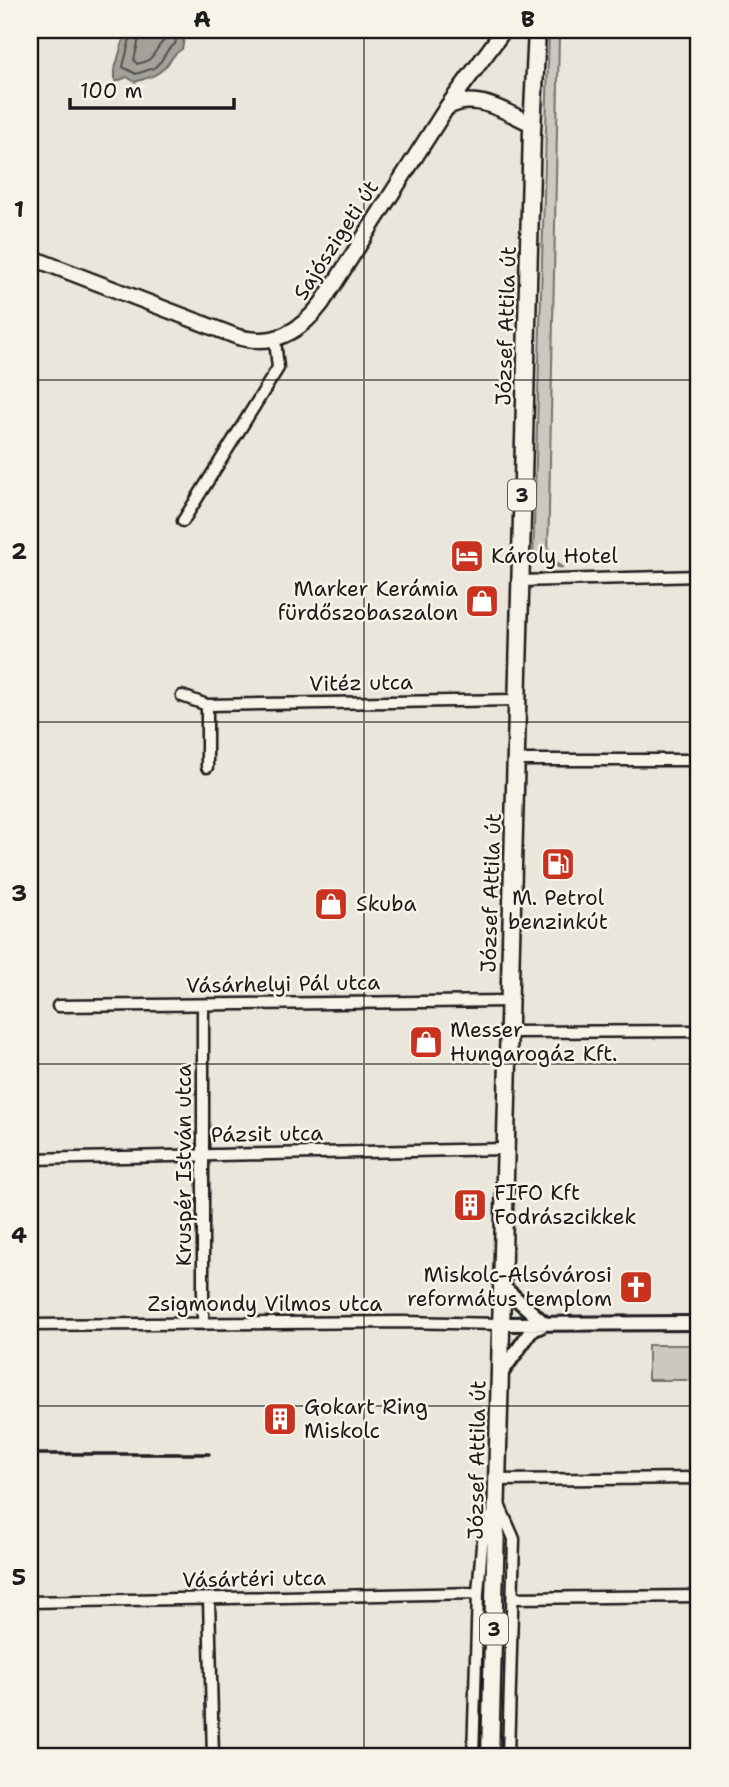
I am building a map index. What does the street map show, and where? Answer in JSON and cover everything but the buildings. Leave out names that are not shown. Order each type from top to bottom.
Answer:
[{"type":"main road","name":"Sajószigeti út","points":[[275,340],[299,328],[323,303],[447,107],[504,30]]},
{"type":"main road","name":"József Attila út","points":[[490,1757],[532,124],[537,30]]},
{"type":"main road","points":[[480,65],[477,86],[484,103]]},
{"type":"main road","points":[[447,107],[459,102],[484,103],[532,124]]},
{"type":"main road","points":[[30,257],[238,337],[256,341],[275,340]]},
{"type":"street","points":[[183,521],[278,368],[275,340]]},
{"type":"street","points":[[520,581],[699,576]]},
{"type":"street","name":"Vitéz utca","points":[[182,696],[207,705],[517,700]]},
{"type":"street","points":[[206,767],[207,705]]},
{"type":"street","points":[[515,760],[699,760]]},
{"type":"street","name":"Vásárhelyi Pál utca","points":[[58,1006],[509,1001]]},
{"type":"street","name":"Kruspér István utca","points":[[203,1006],[203,1324]]},
{"type":"street","points":[[508,1032],[699,1031]]},
{"type":"street","name":"Pázsit utca","points":[[30,1159],[505,1149]]},
{"type":"street","points":[[501,1285],[545,1324]]},
{"type":"street","name":"Zsigmondy Vilmos utca","points":[[30,1325],[402,1322],[500,1324]]},
{"type":"street","points":[[500,1324],[699,1323]]},
{"type":"street","points":[[500,1375],[531,1332],[545,1324]]},
{"type":"street","points":[[497,1480],[699,1478]]},
{"type":"street","points":[[473,1757],[482,1545],[497,1500]]},
{"type":"street","points":[[497,1500],[514,1539],[508,1757]]},
{"type":"street","name":"Vásártéri utca","points":[[30,1602],[478,1593]]},
{"type":"street","points":[[513,1598],[699,1596]]},
{"type":"street","points":[[209,1599],[213,1757]]},
{"type":"shaded area","points":[[549,30],[571,30],[559,37],[548,557],[563,568],[533,560]]},
{"type":"shaded area","points":[[648,1345],[699,1345],[699,1380],[648,1380]]},
{"type":"water","points":[[126,30],[186,30],[182,49],[159,72],[135,82],[127,77],[115,82],[115,69]]},
{"type":"railway","points":[[30,1454],[209,1454]]},
{"type":"place","name":"Károly Hotel","points":[[467,556]]},
{"type":"place","name":"Marker Kerámia fürdőszobaszalon","points":[[482,601]]},
{"type":"place","name":"M. Petrol benzinkút","points":[[558,864]]},
{"type":"place","name":"Skuba","points":[[331,904]]},
{"type":"place","name":"Messer Hungarogáz Kft.","points":[[426,1042]]},
{"type":"place","name":"FIFO Kft Fodrászcikkek","points":[[470,1205]]},
{"type":"place","name":"Miskolc-Alsóvárosi református templom","points":[[636,1287]]},
{"type":"place","name":"Gokart Ring Miskolc","points":[[280,1419]]}]
